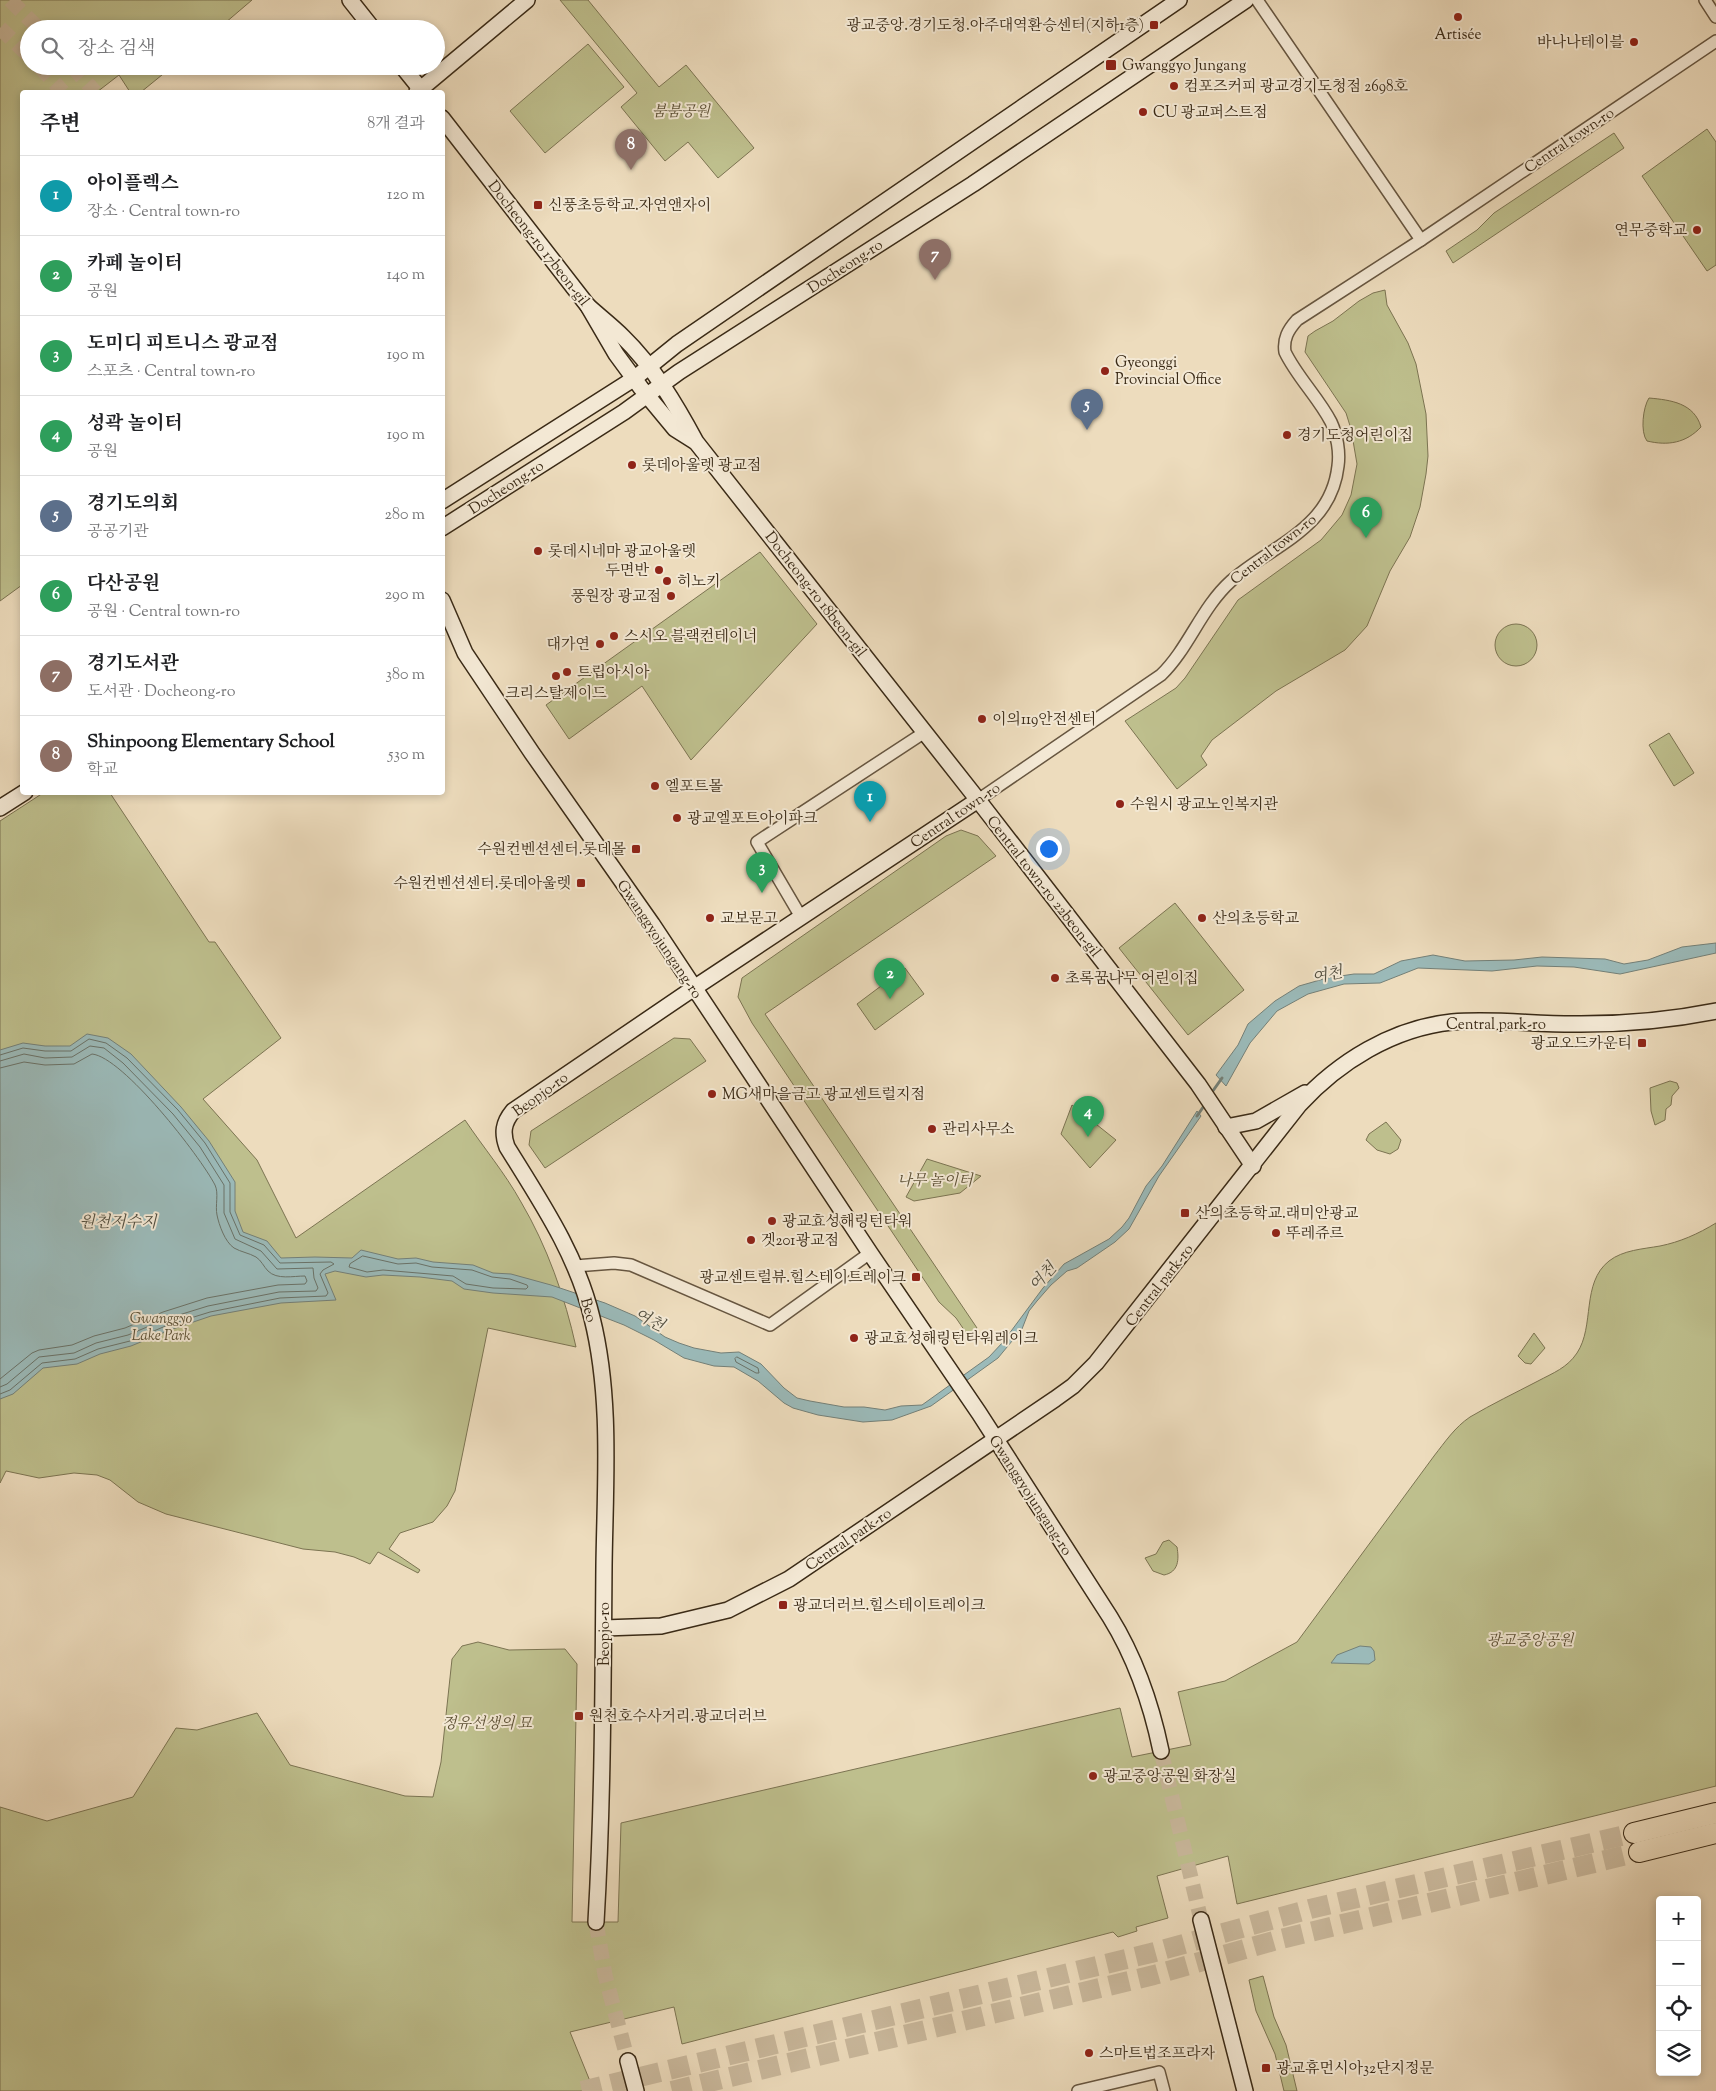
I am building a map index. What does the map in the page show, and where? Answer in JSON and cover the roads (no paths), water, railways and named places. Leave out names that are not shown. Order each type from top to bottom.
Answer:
[{"type":"highway","points":[[1716,1813],[1637,1842],[1716,1833]]},
{"type":"street","points":[[350,0],[366,20]]},
{"type":"street","points":[[445,71],[527,0]]},
{"type":"street","name":"Docheong-ro","points":[[445,500],[635,378],[678,344],[1178,0]]},
{"type":"street","name":"Docheong-ro","points":[[445,526],[624,412],[662,384],[973,184],[1246,0]]},
{"type":"street","points":[[1257,0],[1422,240]]},
{"type":"street","points":[[1705,0],[1716,17]]},
{"type":"street","name":"Central town-ro","points":[[694,988],[978,800],[1161,675],[1182,651],[1225,587],[1301,531],[1322,512],[1329,500],[1337,478],[1339,459],[1336,437],[1332,424],[1322,407],[1285,352],[1284,342],[1286,334],[1297,320],[1422,240],[1716,40]]},
{"type":"street","points":[[408,75],[419,90]]},
{"type":"street","points":[[422,90],[440,75]]},
{"type":"street","name":"Docheong-ro 17beon-gil","points":[[445,122],[588,306],[624,338],[662,384]]},
{"type":"street","points":[[588,306],[616,354],[647,394],[675,429],[696,442]]},
{"type":"street","name":"Docheong-ro 18beon-gil","points":[[662,384],[696,442],[978,800]]},
{"type":"street","points":[[445,607],[465,653]]},
{"type":"street","name":"Gwanggyojungang-ro","points":[[445,633],[465,653],[532,753],[652,924],[870,1253],[979,1413],[1125,1641],[1150,1704],[1161,1751]]},
{"type":"street","points":[[801,917],[757,842],[925,732]]},
{"type":"street","points":[[0,808],[20,795]]},
{"type":"street","name":"Central town-ro 22beon-gil","points":[[978,800],[1198,1084],[1252,1166]]},
{"type":"street","name":"Beopjo-ro","points":[[576,1270],[556,1226],[507,1147],[504,1138],[506,1120],[513,1112],[694,988]]},
{"type":"street","name":"Central park-ro","points":[[604,1628],[661,1626],[728,1610],[789,1579],[994,1439],[1055,1400],[1086,1374],[1126,1327],[1291,1115],[1317,1087],[1352,1060],[1379,1044],[1406,1032],[1439,1024],[1466,1022],[1581,1024],[1642,1022],[1716,1011]]},
{"type":"street","points":[[1226,1126],[1256,1121],[1317,1087]]},
{"type":"street","points":[[576,1270],[614,1263],[631,1265],[770,1325],[870,1253]]},
{"type":"street","name":"Beo","points":[[576,1270],[592,1318],[598,1347]]},
{"type":"street","name":"Beopjo-ro","points":[[596,1922],[604,1754],[605,1434],[602,1367],[598,1347]]},
{"type":"street","points":[[1201,1920],[1245,2091]]},
{"type":"street","points":[[628,2062],[636,2091]]},
{"type":"street","points":[[1078,2091],[1159,2072],[1164,2091]]},
{"type":"water","points":[[1716,943],[1716,953],[1620,974],[1574,967],[1537,966],[1492,971],[1418,968],[1380,983],[1344,984],[1308,994],[1277,1011],[1250,1043],[1226,1086],[1216,1075],[1238,1045],[1248,1024],[1275,1001],[1299,986],[1327,978],[1354,974],[1374,974],[1401,961],[1433,955],[1465,961],[1514,960],[1542,957],[1605,959],[1624,964],[1648,960],[1682,947]]},
{"type":"water","name":"원천저수지","points":[[87,1034],[108,1038],[131,1054],[181,1107],[209,1141],[235,1182],[235,1211],[243,1232],[267,1241],[281,1258],[352,1258],[361,1250],[398,1259],[416,1258],[433,1262],[473,1265],[493,1273],[511,1274],[605,1303],[635,1316],[665,1337],[679,1343],[721,1353],[739,1352],[761,1364],[784,1388],[797,1398],[844,1407],[885,1410],[901,1406],[922,1405],[989,1357],[1064,1264],[1109,1239],[1122,1227],[1146,1186],[1162,1166],[1197,1111],[1201,1116],[1159,1176],[1129,1229],[1115,1242],[1077,1268],[1067,1271],[1051,1285],[1029,1311],[1022,1329],[998,1358],[931,1406],[892,1420],[863,1422],[818,1415],[793,1408],[784,1403],[758,1381],[734,1367],[714,1366],[684,1358],[624,1325],[552,1297],[464,1289],[452,1281],[420,1277],[383,1275],[366,1277],[335,1271],[325,1274],[336,1300],[281,1303],[211,1316],[131,1346],[100,1354],[77,1364],[43,1368],[13,1394],[0,1399],[0,1050],[23,1043],[45,1046],[70,1046]]},
{"type":"water","points":[[1360,1646],[1371,1647],[1374,1651],[1375,1660],[1369,1664],[1331,1663],[1337,1655]]},
{"type":"waterway","name":"여천","points":[[1210,1095],[1222,1078]]},
{"type":"waterway","name":"여천","points":[[1197,1116],[1206,1103]]},
{"type":"tunnel","points":[[10,0],[30,20]]},
{"type":"tunnel","points":[[0,28],[20,47]]},
{"type":"tunnel","points":[[47,75],[61,90]]},
{"type":"tunnel","points":[[80,75],[93,90]]},
{"type":"tunnel","points":[[1161,1751],[1201,1920]]},
{"type":"tunnel","points":[[582,2091],[1151,1953],[1310,1909],[1634,1833]]},
{"type":"tunnel","points":[[672,2091],[1154,1975],[1277,1940],[1639,1852]]},
{"type":"tunnel","points":[[596,1922],[605,1975],[628,2061]]},
{"type":"place","name":"Artisée","points":[[1458,17]]},
{"type":"place","name":"광교중앙.경기도청.아주대역환승센터(지하1층)","points":[[1154,25]]},
{"type":"place","name":"바나나테이블","points":[[1634,42]]},
{"type":"place","name":"Gwanggyo Jungang","points":[[1111,65]]},
{"type":"place","name":"컴포즈커피 광교경기도청점 2698호","points":[[1174,86]]},
{"type":"place","name":"CU 광교퍼스트점","points":[[1143,112]]},
{"type":"place","name":"Shinpoong Elementary School","points":[[631,170]]},
{"type":"place","name":"신풍초등학교.자연앤자이","points":[[538,205]]},
{"type":"place","name":"연무중학교","points":[[1697,230]]},
{"type":"place","name":"경기도서관","points":[[935,280]]},
{"type":"place","name":"Gyeonggi Provincial Office","points":[[1105,371]]},
{"type":"place","name":"경기도의회","points":[[1087,430]]},
{"type":"place","name":"경기도청어린이집","points":[[1287,435]]},
{"type":"place","name":"롯데아울렛 광교점","points":[[632,465]]},
{"type":"place","name":"다산공원","points":[[1366,538]]},
{"type":"place","name":"롯데시네마 광교아울렛","points":[[538,551]]},
{"type":"place","name":"두면반","points":[[659,570]]},
{"type":"place","name":"히노키","points":[[667,581]]},
{"type":"place","name":"풍원장 광교점","points":[[671,596]]},
{"type":"place","name":"스시오 블랙컨테이너","points":[[614,636]]},
{"type":"place","name":"대가연","points":[[600,644]]},
{"type":"place","name":"트립아시아","points":[[567,672]]},
{"type":"place","name":"크리스탈제이드","points":[[556,676]]},
{"type":"place","name":"이의119안전센터","points":[[982,719]]},
{"type":"place","name":"엘포트몰","points":[[655,786]]},
{"type":"place","name":"수원시 광교노인복지관","points":[[1120,804]]},
{"type":"place","name":"광교엘포트아이파크","points":[[677,818]]},
{"type":"place","name":"아이플렉스","points":[[870,822]]},
{"type":"place","name":"수원컨벤션센터.롯데몰","points":[[636,849]]},
{"type":"place","name":"수원컨벤션센터.롯데아울렛","points":[[581,883]]},
{"type":"place","name":"도미디 피트니스 광교점","points":[[762,893]]},
{"type":"place","name":"교보문고","points":[[710,918]]},
{"type":"place","name":"산의초등학교","points":[[1202,918]]},
{"type":"place","name":"초록꿈나무 어린이집","points":[[1055,978]]},
{"type":"place","name":"카페 놀이터","points":[[890,999]]},
{"type":"place","name":"광교오드카운티","points":[[1642,1043]]},
{"type":"place","name":"MG새마을금고 광교센트럴지점","points":[[712,1094]]},
{"type":"place","name":"관리사무소","points":[[932,1129]]},
{"type":"place","name":"성곽 놀이터","points":[[1088,1137]]},
{"type":"place","name":"산의초등학교.래미안광교","points":[[1185,1213]]},
{"type":"place","name":"광교효성해링턴타워","points":[[772,1221]]},
{"type":"place","name":"뚜레쥬르","points":[[1276,1233]]},
{"type":"place","name":"겟201광교점","points":[[751,1240]]},
{"type":"place","name":"광교센트럴뷰.힐스테이트레이크","points":[[916,1277]]},
{"type":"place","name":"광교효성해링턴타워레이크","points":[[854,1338]]},
{"type":"place","name":"광교더러브.힐스테이트레이크","points":[[783,1605]]},
{"type":"place","name":"원천호수사거리.광교더러브","points":[[579,1716]]},
{"type":"place","name":"광교중앙공원 화장실","points":[[1093,1776]]},
{"type":"place","name":"스마트법조프라자","points":[[1089,2053]]},
{"type":"place","name":"광교휴먼시아32단지정문","points":[[1266,2068]]},
{"type":"park label","name":"붐붐공원","points":[[681,111]]},
{"type":"park label","name":"나무 놀이터","points":[[935,1180]]},
{"type":"park label","name":"Gwanggyo Lake Park","points":[[161,1326]]},
{"type":"park label","name":"광교중앙공원","points":[[1530,1640]]},
{"type":"park label","name":"정유선생의 묘","points":[[487,1723]]}]
